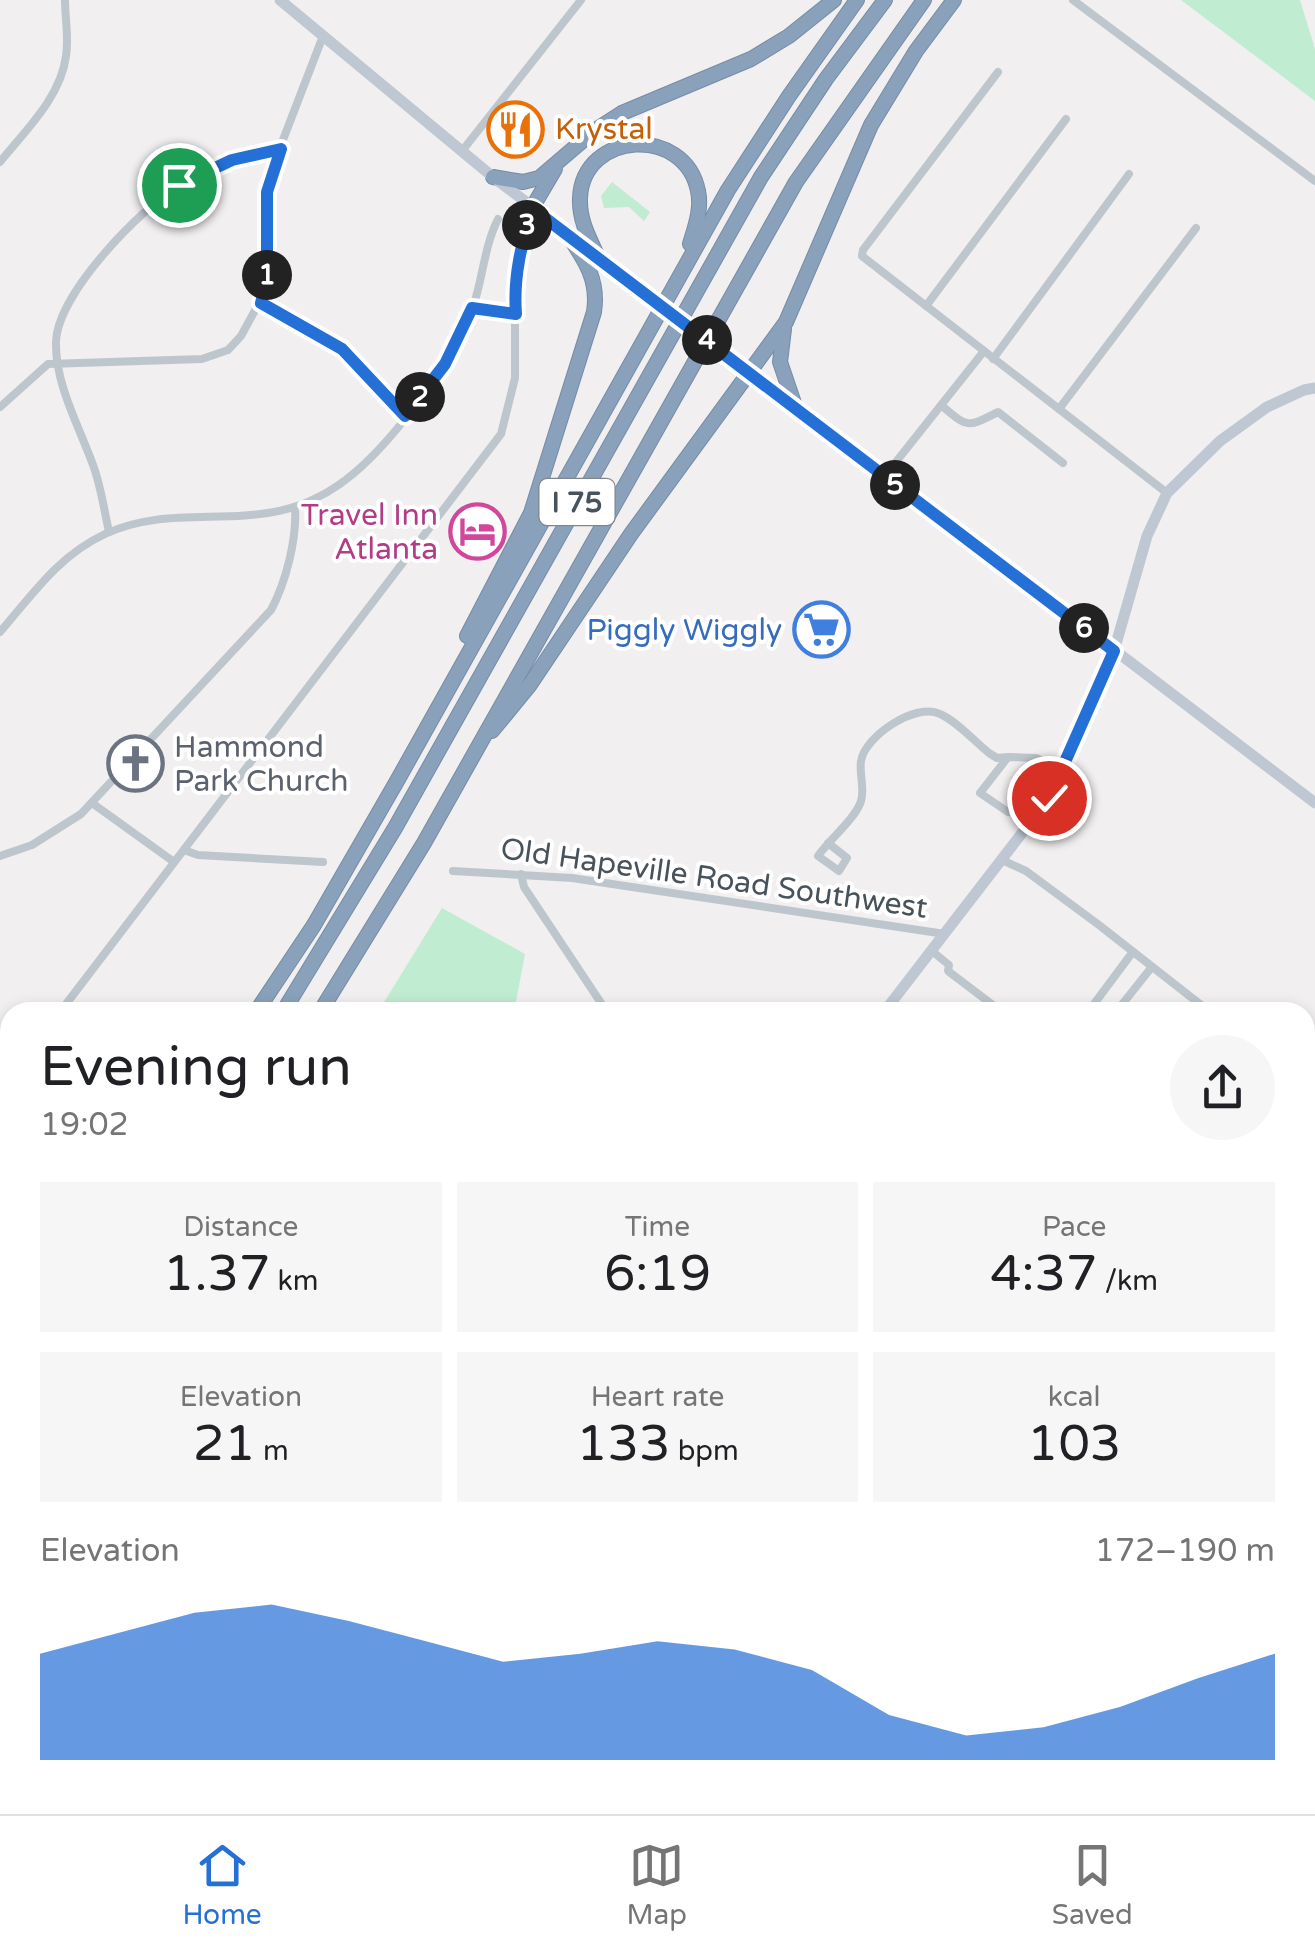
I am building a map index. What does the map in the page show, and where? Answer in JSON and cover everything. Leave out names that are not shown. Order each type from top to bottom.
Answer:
[{"type":"highway","points":[[493,177],[532,181],[622,113],[751,58],[789,36],[834,0]]},
{"type":"highway","points":[[263,1002],[314,924],[758,142],[858,0]]},
{"type":"highway","name":"I 75","points":[[289,1002],[386,844],[761,177],[885,0]]},
{"type":"highway","name":"I 75","points":[[327,1002],[366,942],[480,744],[796,182],[924,0]]},
{"type":"highway","points":[[796,406],[780,362],[786,322],[866,136],[902,73],[954,0]]},
{"type":"highway","points":[[598,257],[582,220],[580,196],[586,174],[610,150],[646,143],[677,156],[691,172],[698,192],[698,215],[682,270]]},
{"type":"highway","points":[[532,208],[562,160]]},
{"type":"highway","points":[[396,781],[423,717],[531,513],[551,458],[596,298],[589,267],[568,234]]},
{"type":"highway","points":[[480,744],[529,686],[745,369],[786,322]]},
{"type":"main road","points":[[280,0],[532,208],[1315,804]]},
{"type":"main road","name":"Old Hapeville Road Southwest","points":[[945,934],[1006,863],[1049,798],[1114,651],[1147,536],[1167,493],[1220,441],[1267,407],[1315,388]]},
{"type":"main road","points":[[892,1002],[945,934]]},
{"type":"street","points":[[0,162],[51,97],[61,78],[68,40],[65,0]]},
{"type":"street","points":[[462,151],[581,0]]},
{"type":"street","points":[[1073,0],[1315,181]]},
{"type":"street","points":[[0,407],[40,369],[58,362],[213,358],[241,336],[261,303],[267,280],[267,192],[323,36]]},
{"type":"street","points":[[998,72],[862,256],[1167,493]]},
{"type":"street","points":[[926,306],[1066,119]]},
{"type":"street","points":[[109,532],[95,470],[58,362],[58,325],[81,282],[145,211],[179,185],[219,165],[281,149]]},
{"type":"street","points":[[994,358],[1129,174]]},
{"type":"street","points":[[68,1002],[502,434],[516,378],[515,279],[532,208]]},
{"type":"street","points":[[0,632],[54,567],[109,532],[143,523],[244,518],[295,507],[352,475],[445,364],[472,308],[489,238],[498,220]]},
{"type":"street","points":[[1059,410],[1196,228]]},
{"type":"street","points":[[261,303],[342,349],[405,416]]},
{"type":"street","points":[[472,308],[516,314]]},
{"type":"street","points":[[884,477],[984,351]]},
{"type":"street","points":[[941,405],[968,426],[977,426],[998,412],[1063,463]]},
{"type":"street","points":[[0,856],[32,846],[92,803],[271,610],[282,586],[296,522],[295,507]]},
{"type":"street","points":[[828,843],[860,803],[861,758],[881,730],[924,711],[937,712],[997,758],[1036,758],[1062,769]]},
{"type":"street","points":[[1008,757],[980,793],[1008,812]]},
{"type":"street","points":[[92,803],[174,862]]},
{"type":"street","points":[[184,850],[323,862]]},
{"type":"street","points":[[1006,863],[1026,871],[1196,1002]]},
{"type":"street","name":"Old Hapeville Road Southwest","points":[[452,872],[623,884],[945,934]]},
{"type":"street","points":[[521,874],[524,887],[600,1002]]},
{"type":"street","points":[[932,951],[949,965],[948,971],[989,1002]]},
{"type":"street","points":[[1096,1002],[1132,954]]},
{"type":"street","points":[[1124,1002],[1150,968]]},
{"type":"green space","points":[[1181,0],[1300,0],[1315,49],[1315,101]]},
{"type":"green space","points":[[612,182],[650,212],[644,221],[629,207],[604,208],[601,196]]},
{"type":"green space","points":[[442,908],[525,954],[516,1002],[384,1002]]},
{"type":"place","name":"Krystal","points":[[516,129]]},
{"type":"place","name":"Travel Inn Atlanta","points":[[477,532]]},
{"type":"place","name":"Piggly Wiggly","points":[[821,630]]},
{"type":"place","name":"Hammond Park Church","points":[[135,764]]},
{"type":"route","points":[[179,185],[232,160],[281,149],[267,192],[267,280],[261,303],[342,349],[405,416],[445,364],[472,308],[516,314],[515,279],[532,208],[1114,651],[1049,798]]}]
